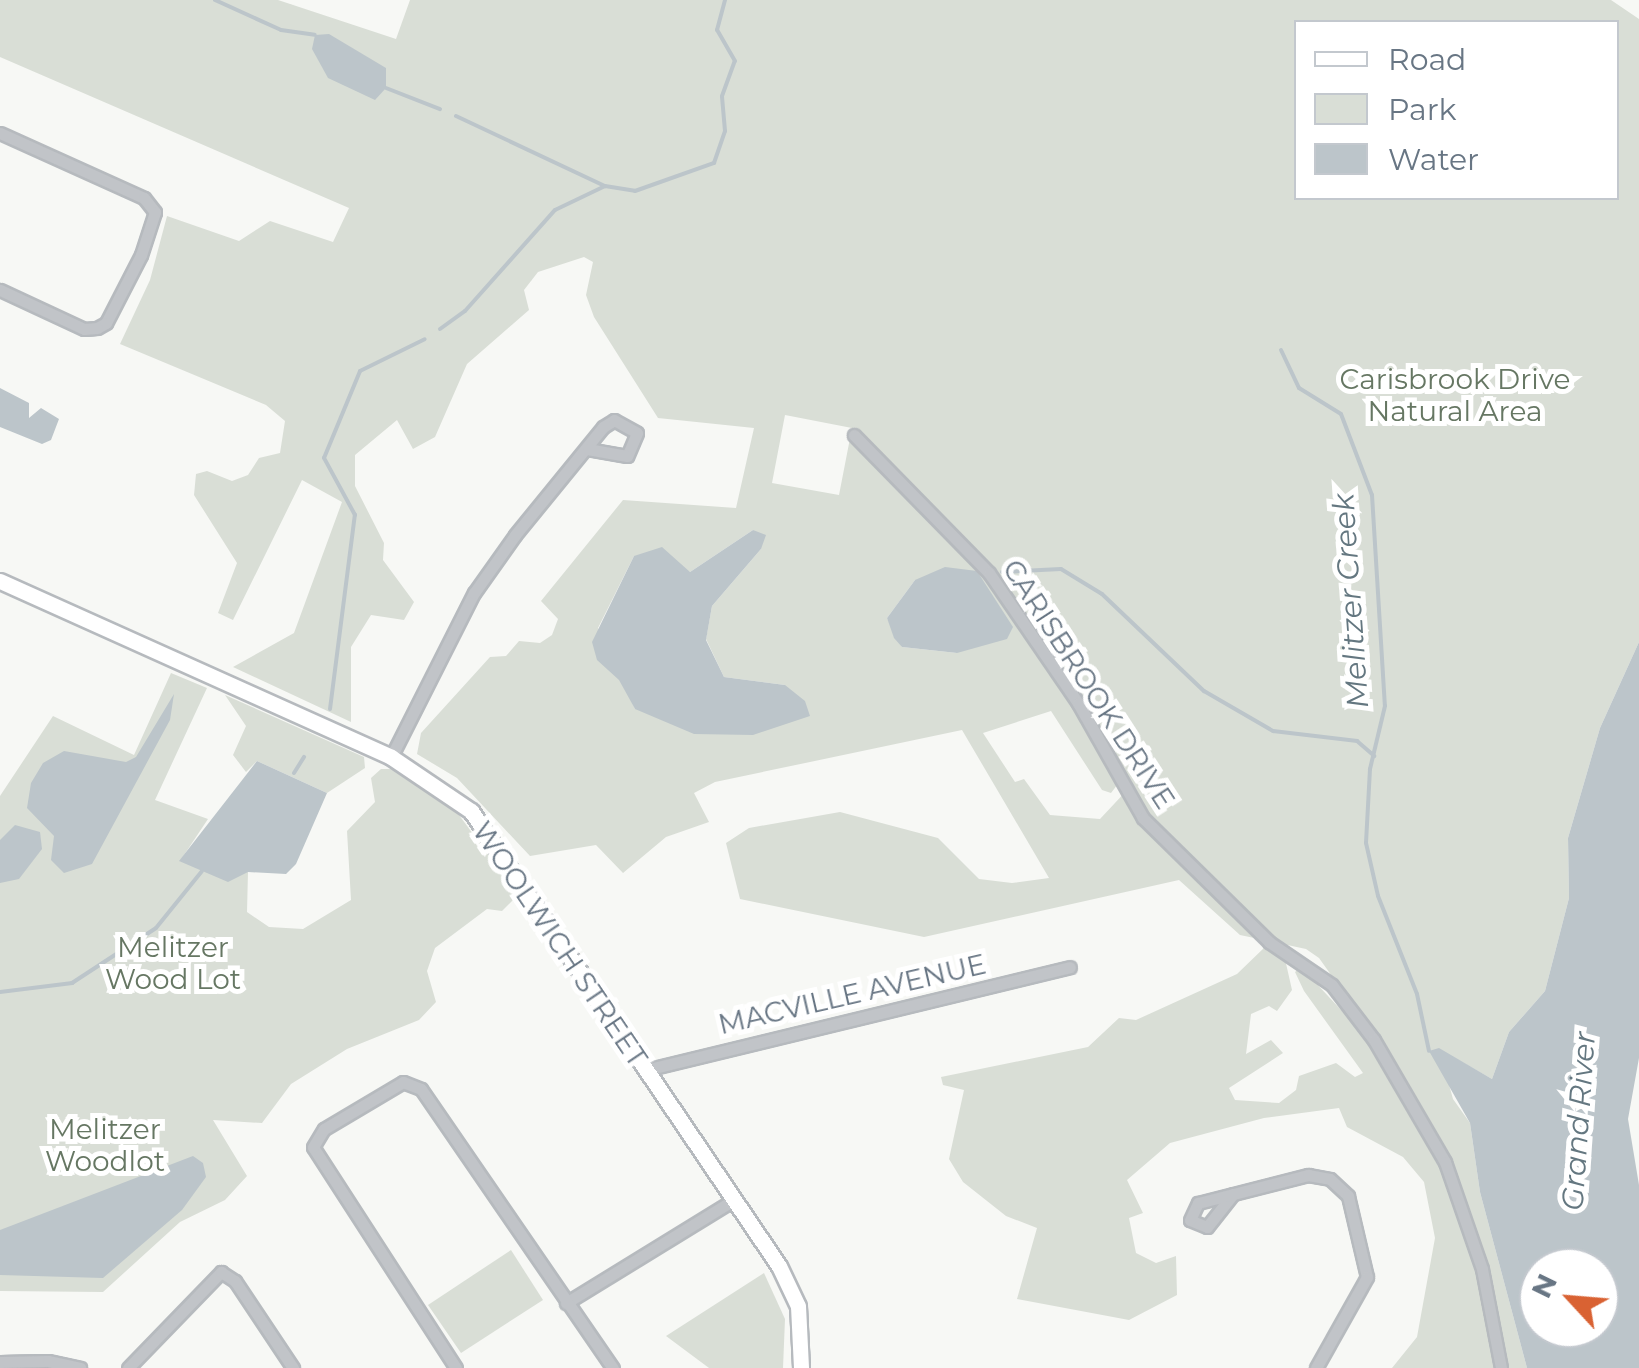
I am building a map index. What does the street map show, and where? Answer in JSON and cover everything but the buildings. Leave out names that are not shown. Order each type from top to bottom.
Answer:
[{"type":"street","points":[[0,133],[144,198],[155,212],[141,255],[106,323],[97,328],[84,329],[0,290]]},
{"type":"street","name":"CARISBROOK DRIVE","points":[[854,435],[989,573],[1078,703],[1143,818],[1269,942],[1332,985],[1374,1040],[1445,1162],[1482,1269],[1501,1368]]},
{"type":"street","points":[[391,757],[474,592],[589,449]]},
{"type":"street","name":"WOOLWICH STREET","points":[[0,581],[391,757],[471,812],[790,1288],[803,1332],[807,1366]]},
{"type":"street","name":"MACVILLE AVENUE","points":[[646,1070],[1070,967]]},
{"type":"street","points":[[456,1368],[314,1147],[324,1129],[391,1086],[421,1089],[613,1368]]},
{"type":"street","points":[[1233,1194],[1320,1175],[1348,1196],[1368,1277],[1316,1368]]},
{"type":"street","points":[[566,1303],[732,1200]]},
{"type":"street","points":[[128,1368],[221,1272],[235,1281],[293,1368]]},
{"type":"street","points":[[0,1362],[80,1368]]},
{"type":"green space","name":"Carisbrook Drive Natural Area","points":[[0,0],[278,0],[396,39],[410,0],[1611,0],[1639,19],[1639,642],[1600,728],[1568,838],[1569,898],[1545,991],[1509,1032],[1492,1079],[1439,1049],[1453,1099],[1470,1123],[1480,1192],[1527,1368],[1506,1368],[1452,1166],[1398,1069],[1319,958],[1306,949],[1240,935],[1179,880],[924,937],[740,899],[726,843],[749,828],[840,812],[938,838],[979,879],[1012,883],[1049,878],[962,730],[715,782],[694,793],[709,822],[666,837],[623,873],[596,845],[530,856],[457,778],[417,754],[421,733],[490,657],[506,656],[519,641],[540,643],[552,635],[558,619],[541,601],[623,500],[736,508],[754,428],[658,418],[594,317],[586,295],[593,262],[584,257],[538,272],[524,290],[529,310],[467,364],[435,437],[413,449],[397,420],[355,455],[355,486],[384,543],[383,560],[414,602],[404,620],[371,615],[351,647],[351,722],[233,667],[294,633],[342,502],[302,480],[233,620],[218,613],[237,563],[194,495],[196,474],[207,471],[232,481],[248,475],[259,458],[280,453],[285,421],[266,405],[120,344],[150,280],[167,216],[239,241],[270,221],[333,242],[349,208],[0,57]],"holes":[[[785,415],[852,428],[839,495],[772,483]],[[753,530],[761,549],[712,606],[706,639],[724,677],[785,685],[635,709],[598,628],[634,556],[690,572]],[[915,580],[957,653],[902,647],[887,618]],[[1051,711],[1102,790],[1111,793],[1124,776],[1129,788],[1100,819],[1050,815],[1024,779],[1015,782],[983,733]]]},
{"type":"green space","name":"Melitzer Wood Lot","points":[[171,673],[207,688],[155,800],[208,819],[180,861],[248,872],[247,912],[269,927],[303,929],[351,900],[347,831],[375,802],[371,778],[381,769],[393,769],[427,789],[459,815],[518,895],[502,911],[487,909],[435,948],[427,971],[436,1002],[419,1020],[347,1049],[291,1084],[262,1123],[213,1120],[247,1176],[225,1200],[180,1222],[103,1292],[0,1291],[0,796],[53,716],[134,755]]},
{"type":"green space","points":[[225,695],[364,757],[365,768],[327,793],[257,761],[246,772],[233,755],[246,726]]},
{"type":"green space","points":[[1266,946],[1285,959],[1292,990],[1277,1011],[1269,1006],[1251,1014],[1246,1054],[1271,1040],[1283,1053],[1229,1088],[1235,1100],[1279,1103],[1296,1090],[1299,1076],[1336,1063],[1355,1077],[1363,1073],[1304,991],[1295,972],[1301,967],[1370,1041],[1440,1159],[1482,1281],[1497,1368],[1392,1368],[1417,1337],[1435,1238],[1424,1182],[1403,1157],[1347,1127],[1339,1108],[1264,1118],[1170,1143],[1127,1180],[1143,1213],[1129,1218],[1136,1253],[1156,1263],[1176,1256],[1177,1295],[1129,1320],[1017,1299],[1037,1228],[1006,1216],[963,1182],[949,1159],[964,1090],[943,1085],[941,1077],[1088,1047],[1119,1018],[1136,1020],[1237,974]]},
{"type":"green space","points":[[511,1250],[543,1300],[461,1353],[428,1305]]},
{"type":"green space","points":[[764,1273],[785,1319],[783,1368],[709,1368],[666,1336]]},
{"type":"water","points":[[329,34],[386,68],[386,88],[375,100],[328,78],[312,49],[315,35]]},
{"type":"water","points":[[0,388],[29,403],[29,418],[41,408],[59,419],[51,440],[42,444],[0,427]]},
{"type":"water","points":[[753,530],[766,535],[761,549],[712,606],[706,640],[724,677],[785,685],[805,701],[810,716],[753,735],[694,734],[635,709],[619,680],[597,660],[592,642],[634,556],[662,547],[690,572]]},
{"type":"water","points":[[945,567],[977,571],[1013,627],[1007,639],[957,653],[902,647],[894,638],[887,618],[915,580]]},
{"type":"water","name":"Grand River","points":[[1639,642],[1639,1058],[1628,1119],[1639,1185],[1639,1368],[1527,1368],[1522,1348],[1619,1348],[1619,1248],[1519,1248],[1519,1338],[1480,1192],[1470,1123],[1429,1051],[1439,1048],[1492,1079],[1509,1032],[1545,991],[1569,898],[1568,838],[1600,728]]},
{"type":"water","points":[[174,694],[170,720],[92,864],[64,873],[51,860],[54,836],[27,808],[31,783],[43,763],[64,751],[126,762],[136,757]]},
{"type":"water","points":[[257,761],[327,793],[296,864],[286,874],[248,872],[228,882],[179,861]]},
{"type":"water","points":[[15,825],[40,832],[42,849],[19,879],[0,883],[0,840]]},
{"type":"water","points":[[193,1156],[203,1163],[206,1177],[182,1210],[103,1278],[0,1275],[0,1230]]},
{"type":"waterway","points":[[215,0],[281,30],[315,35]]},
{"type":"waterway","name":"Melitzer Creek","points":[[456,116],[605,186],[635,191],[714,163],[725,131],[722,96],[735,61],[717,30],[725,0]]},
{"type":"waterway","points":[[386,88],[440,109]]},
{"type":"waterway","name":"Melitzer Creek","points":[[440,329],[465,311],[555,210],[605,186]]},
{"type":"waterway","name":"Melitzer Creek","points":[[330,709],[355,515],[324,458],[360,371],[425,339]]},
{"type":"waterway","name":"Melitzer Creek","points":[[1281,350],[1299,388],[1341,414],[1372,495],[1385,706],[1370,769],[1366,843],[1378,896],[1417,994],[1429,1051]]},
{"type":"waterway","points":[[1002,572],[1061,569],[1102,594],[1204,691],[1273,731],[1357,741],[1374,756]]},
{"type":"waterway","points":[[294,773],[304,757]]},
{"type":"waterway","name":"Melitzer Creek","points":[[0,992],[72,983],[156,928],[202,871]]},
{"type":"park label","name":"Melitzer Woodlot","points":[[105,1145]]}]
